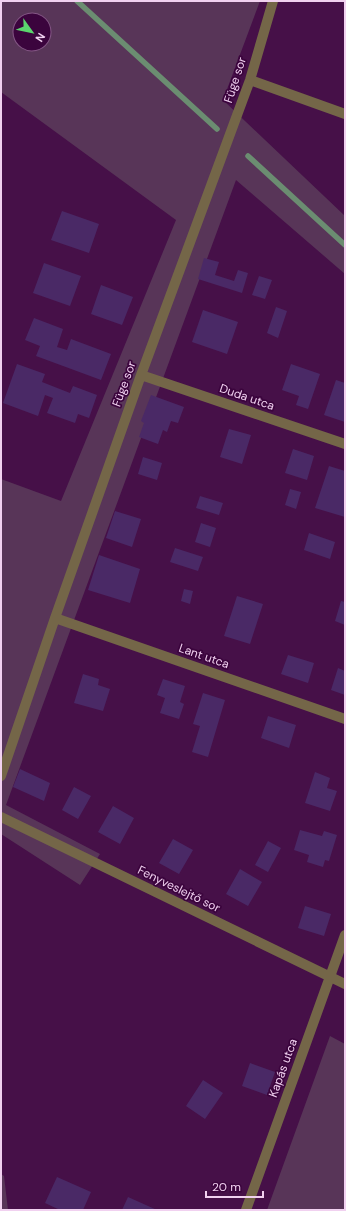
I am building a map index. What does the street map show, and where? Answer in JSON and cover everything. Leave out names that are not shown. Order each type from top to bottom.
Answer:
[{"type":"street","name":"Füge sor","points":[[1,776],[55,618],[142,374],[250,80],[273,1]]},
{"type":"street","points":[[250,80],[345,114]]},
{"type":"street","name":"Duda utca","points":[[142,374],[345,444]]},
{"type":"street","name":"Lant utca","points":[[55,618],[345,719]]},
{"type":"street","name":"Fenyveslejtő sor","points":[[1,817],[345,984]]},
{"type":"street","name":"Kapás utca","points":[[246,1210],[345,935]]},
{"type":"shaded area","points":[[1,1],[260,1],[223,100],[345,216],[345,274],[236,180],[6,805],[100,854],[80,885],[1,834],[1,479],[61,501],[176,220],[1,92]]},
{"type":"shaded area","points":[[330,1036],[345,1044],[345,1210],[267,1210]]},
{"type":"shaded area","points":[[1,1174],[4,1176],[8,1210],[1,1210]]},
{"type":"building","points":[[62,211],[99,224],[89,253],[51,240]]},
{"type":"building","points":[[204,258],[219,262],[215,275],[234,281],[238,270],[248,273],[242,293],[198,279]]},
{"type":"building","points":[[44,263],[81,276],[70,306],[33,293]]},
{"type":"building","points":[[259,276],[272,280],[265,299],[252,295]]},
{"type":"building","points":[[101,285],[133,297],[122,325],[91,314]]},
{"type":"building","points":[[276,307],[287,311],[278,338],[267,333]]},
{"type":"building","points":[[203,310],[238,322],[227,354],[192,342]]},
{"type":"building","points":[[34,318],[63,329],[57,347],[67,350],[71,339],[111,354],[101,380],[36,356],[40,346],[25,340]]},
{"type":"building","points":[[17,364],[45,374],[42,382],[70,393],[73,386],[97,395],[89,418],[78,414],[75,423],[47,413],[53,398],[45,395],[38,416],[3,403]]},
{"type":"building","points":[[291,364],[320,374],[308,409],[296,405],[299,396],[282,390]]},
{"type":"building","points":[[336,380],[345,383],[345,422],[324,415]]},
{"type":"building","points":[[151,395],[184,407],[178,423],[171,421],[167,432],[163,430],[158,444],[139,437],[144,423],[141,421]]},
{"type":"building","points":[[229,429],[251,435],[242,464],[220,457]]},
{"type":"building","points":[[293,449],[314,456],[307,480],[285,473]]},
{"type":"building","points":[[143,457],[162,463],[157,480],[138,474]]},
{"type":"building","points":[[329,466],[345,471],[345,517],[315,508]]},
{"type":"building","points":[[290,489],[301,492],[296,509],[285,505]]},
{"type":"building","points":[[200,496],[223,503],[219,515],[196,508]]},
{"type":"building","points":[[115,511],[141,519],[132,547],[106,538]]},
{"type":"building","points":[[201,523],[216,528],[210,547],[195,542]]},
{"type":"building","points":[[309,533],[335,542],[330,559],[304,550]]},
{"type":"building","points":[[175,548],[203,557],[198,571],[170,562]]},
{"type":"building","points":[[99,555],[140,569],[130,603],[88,590]]},
{"type":"building","points":[[184,589],[193,591],[190,604],[181,601]]},
{"type":"building","points":[[237,596],[263,604],[250,644],[224,636]]},
{"type":"building","points":[[341,601],[345,602],[345,625],[335,621]]},
{"type":"building","points":[[288,655],[314,663],[308,683],[281,674]]},
{"type":"building","points":[[338,668],[345,671],[345,695],[331,690]]},
{"type":"building","points":[[83,674],[99,679],[98,685],[110,689],[103,711],[74,703]]},
{"type":"building","points":[[163,679],[185,686],[180,702],[184,704],[179,719],[160,713],[165,698],[157,695]]},
{"type":"building","points":[[203,693],[225,700],[208,757],[192,752],[200,726],[193,724]]},
{"type":"building","points":[[268,716],[296,725],[289,748],[261,738]]},
{"type":"building","points":[[20,769],[50,783],[44,801],[13,787]]},
{"type":"building","points":[[315,772],[330,778],[327,788],[337,791],[330,811],[305,803]]},
{"type":"building","points":[[74,787],[91,796],[78,819],[62,810]]},
{"type":"building","points":[[113,806],[134,818],[120,844],[98,832]]},
{"type":"building","points":[[300,830],[322,836],[324,831],[337,835],[329,861],[325,860],[323,867],[307,862],[309,855],[294,850]]},
{"type":"building","points":[[173,839],[193,850],[179,874],[159,863]]},
{"type":"building","points":[[268,841],[281,848],[268,872],[255,865]]},
{"type":"building","points":[[240,869],[262,882],[248,906],[226,894]]},
{"type":"building","points":[[305,906],[331,914],[324,936],[298,928]]},
{"type":"building","points":[[250,1063],[275,1072],[267,1095],[242,1086]]},
{"type":"building","points":[[203,1080],[223,1093],[205,1119],[186,1106]]},
{"type":"building","points":[[57,1177],[91,1192],[83,1210],[60,1210],[45,1203]]},
{"type":"building","points":[[128,1197],[157,1210],[122,1210]]},
{"type":"waterway","points":[[77,1],[217,129]]},
{"type":"waterway","points":[[248,156],[345,245]]}]
